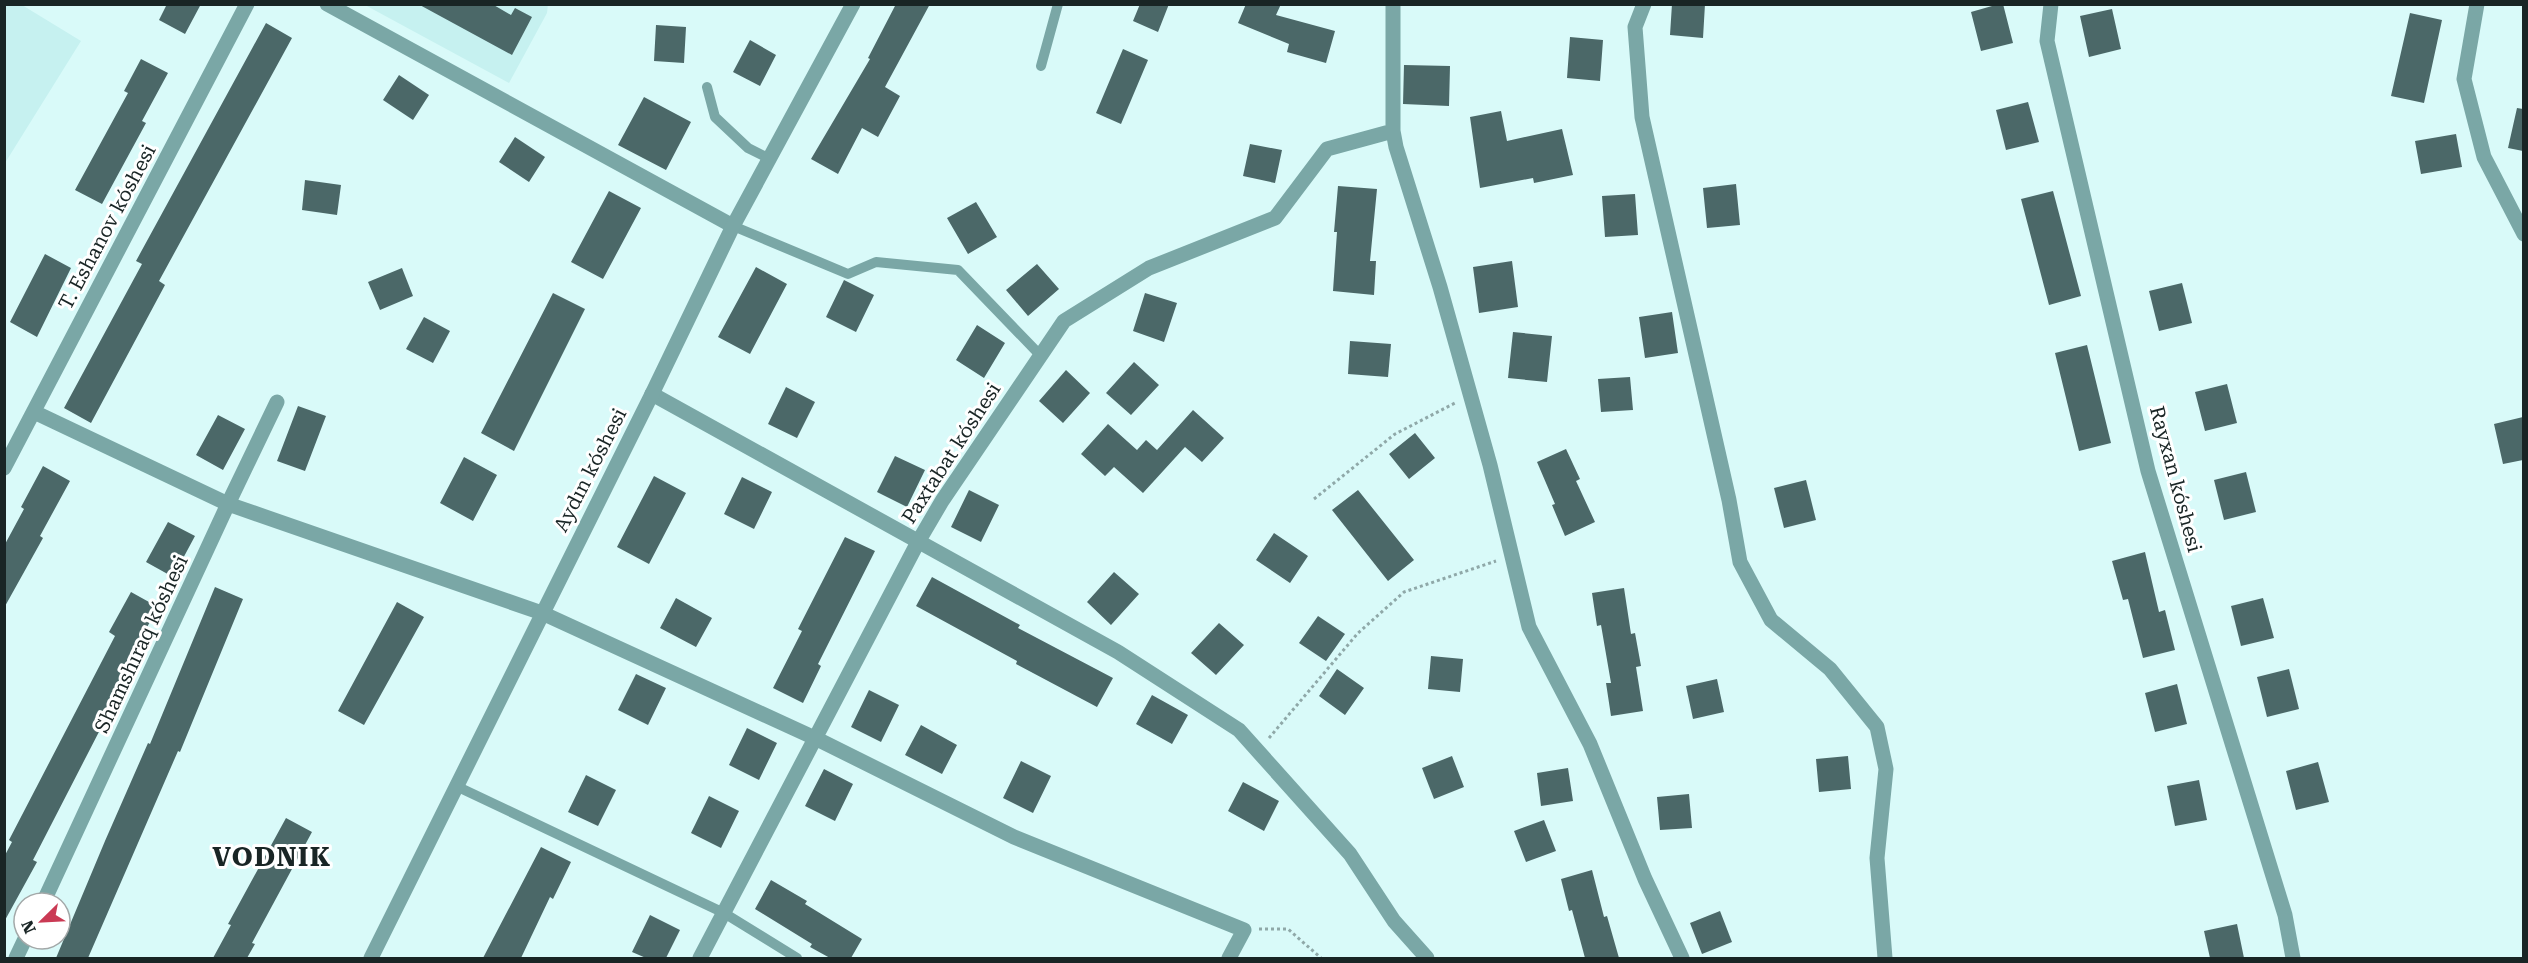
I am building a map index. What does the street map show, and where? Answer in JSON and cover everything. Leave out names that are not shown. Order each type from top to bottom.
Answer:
[{"type":"street","name":"T. Eshanov kóshesi","points":[[4,468],[247,4]]},
{"type":"street","points":[[327,4],[733,226]]},
{"type":"street","name":"Aydın kóshesi","points":[[371,958],[652,394],[733,226],[852,4]]},
{"type":"street","points":[[1393,4],[1393,131],[1470,395],[1529,627],[1590,744],[1645,879],[1682,958]]},
{"type":"street","points":[[1644,4],[1635,27],[1642,117],[1729,500],[1740,562],[1771,620],[1830,669],[1877,727],[1886,769],[1877,858],[1885,958]]},
{"type":"street","name":"Rayxan kóshesi","points":[[2051,4],[2047,41],[2148,471],[2285,915],[2293,958]]},
{"type":"street","points":[[2477,4],[2464,79],[2484,157],[2523,234]]},
{"type":"street","name":"Paxtabat kóshesi","points":[[700,958],[817,739],[918,542],[942,501],[1064,321],[1149,268],[1275,219],[1327,149],[1393,131]]},
{"type":"street","points":[[652,394],[1118,652],[1239,730],[1350,854],[1394,921],[1427,958]]},
{"type":"street","name":"Shamshıraq kóshesi","points":[[49,891],[277,402]]},
{"type":"street","points":[[34,411],[228,504],[542,613],[817,739],[1014,837],[1244,930],[1229,958]]},
{"type":"lane","points":[[1041,66],[1058,4]]},
{"type":"lane","points":[[707,87],[715,117],[748,148],[768,158]]},
{"type":"lane","points":[[733,226],[848,274],[876,262],[958,270],[1040,355]]},
{"type":"lane","points":[[456,786],[724,913],[796,958]]},
{"type":"path","points":[[1314,499],[1395,434],[1470,395]]},
{"type":"path","points":[[1258,751],[1358,633],[1404,592],[1511,556]]},
{"type":"path","points":[[1244,930],[1288,929],[1321,958]]},
{"type":"shaded area","points":[[5,4],[22,5],[81,41],[5,163]]},
{"type":"shaded area","points":[[548,4],[547,13],[509,83],[365,5]]},
{"type":"building","points":[[167,4],[201,4],[185,34],[159,20]]},
{"type":"building","points":[[418,4],[492,4],[511,15],[515,8],[532,17],[512,55]]},
{"type":"building","points":[[896,4],[930,4],[885,87],[900,96],[878,137],[862,128],[838,174],[811,159],[870,59],[868,58]]},
{"type":"building","points":[[1140,4],[1169,4],[1158,32],[1133,21]]},
{"type":"building","points":[[1246,4],[1281,4],[1276,15],[1335,31],[1326,63],[1287,52],[1289,44],[1238,23]]},
{"type":"building","points":[[1672,4],[1705,4],[1703,38],[1670,35]]},
{"type":"building","points":[[2003,4],[2013,43],[1981,51],[1971,12]]},
{"type":"building","points":[[2112,9],[2121,49],[2089,57],[2080,16]]},
{"type":"building","points":[[2410,13],[2442,20],[2424,103],[2391,96]]},
{"type":"building","points":[[266,23],[292,38],[159,281],[165,285],[91,423],[64,408],[142,264],[136,261]]},
{"type":"building","points":[[656,25],[686,27],[684,63],[654,61]]},
{"type":"building","points":[[1570,37],[1603,40],[1600,81],[1567,78]]},
{"type":"building","points":[[750,40],[776,55],[760,86],[733,72]]},
{"type":"building","points":[[1123,49],[1148,60],[1121,124],[1096,113]]},
{"type":"building","points":[[141,59],[168,73],[142,121],[146,123],[102,204],[75,190],[128,93],[124,91]]},
{"type":"building","points":[[1404,65],[1450,66],[1449,106],[1403,104]]},
{"type":"building","points":[[399,75],[429,95],[413,120],[383,100]]},
{"type":"building","points":[[644,97],[691,122],[666,170],[618,145]]},
{"type":"building","points":[[2028,102],[2039,142],[2006,150],[1996,110]]},
{"type":"building","points":[[2517,108],[2523,109],[2523,151],[2508,148]]},
{"type":"building","points":[[1501,111],[1507,141],[1562,129],[1573,175],[1534,183],[1533,178],[1480,188],[1470,117]]},
{"type":"building","points":[[2456,134],[2462,167],[2421,174],[2415,141]]},
{"type":"building","points":[[515,137],[545,157],[529,182],[499,162]]},
{"type":"building","points":[[1250,144],[1282,150],[1275,183],[1243,176]]},
{"type":"building","points":[[305,180],[341,185],[337,215],[302,210]]},
{"type":"building","points":[[1736,184],[1740,225],[1707,228],[1703,188]]},
{"type":"building","points":[[1338,186],[1377,189],[1370,261],[1376,261],[1374,295],[1333,291],[1337,232],[1334,232]]},
{"type":"building","points":[[609,191],[641,208],[603,279],[571,262]]},
{"type":"building","points":[[2053,191],[2081,296],[2049,305],[2021,199]]},
{"type":"building","points":[[1635,194],[1638,235],[1605,237],[1602,196]]},
{"type":"building","points":[[976,202],[997,237],[968,254],[947,218]]},
{"type":"building","points":[[45,254],[71,268],[37,337],[10,322]]},
{"type":"building","points":[[1512,261],[1518,307],[1479,313],[1473,267]]},
{"type":"building","points":[[1037,264],[1059,289],[1028,316],[1006,290]]},
{"type":"building","points":[[756,267],[787,284],[750,354],[718,337]]},
{"type":"building","points":[[402,268],[413,296],[380,310],[368,282]]},
{"type":"building","points":[[844,280],[874,295],[856,332],[826,317]]},
{"type":"building","points":[[2182,283],[2192,323],[2159,331],[2149,291]]},
{"type":"building","points":[[553,293],[585,309],[514,451],[481,433]]},
{"type":"building","points":[[1145,293],[1177,303],[1164,342],[1133,331]]},
{"type":"building","points":[[1672,312],[1678,353],[1645,358],[1639,317]]},
{"type":"building","points":[[424,317],[450,331],[433,363],[406,349]]},
{"type":"building","points":[[977,325],[1005,343],[984,378],[956,360]]},
{"type":"building","points":[[1513,332],[1552,336],[1547,382],[1508,378]]},
{"type":"building","points":[[1350,341],[1391,344],[1388,377],[1348,374]]},
{"type":"building","points":[[2087,345],[2111,443],[2079,451],[2055,353]]},
{"type":"building","points":[[1134,362],[1159,385],[1131,415],[1106,393]]},
{"type":"building","points":[[1066,370],[1090,393],[1063,423],[1039,401]]},
{"type":"building","points":[[1630,377],[1633,410],[1601,412],[1598,379]]},
{"type":"building","points":[[2227,384],[2237,423],[2205,431],[2195,392]]},
{"type":"building","points":[[786,387],[815,402],[797,438],[768,424]]},
{"type":"building","points":[[298,406],[326,416],[305,471],[277,461]]},
{"type":"building","points":[[1193,410],[1224,438],[1202,462],[1185,447],[1143,493],[1114,467],[1105,476],[1081,454],[1108,424],[1137,450],[1146,440],[1157,450]]},
{"type":"building","points":[[218,415],[245,429],[223,470],[196,455]]},
{"type":"building","points":[[2523,417],[2523,460],[2503,464],[2494,424]]},
{"type":"building","points":[[1415,433],[1435,458],[1409,479],[1389,454]]},
{"type":"building","points":[[1566,449],[1580,479],[1576,481],[1595,522],[1565,536],[1552,505],[1555,504],[1537,462]]},
{"type":"building","points":[[895,456],[925,470],[907,507],[877,492]]},
{"type":"building","points":[[464,457],[497,475],[473,521],[440,503]]},
{"type":"building","points":[[43,466],[70,481],[40,536],[43,538],[4,608],[4,546],[24,509],[21,507]]},
{"type":"building","points":[[2246,472],[2256,512],[2224,520],[2214,480]]},
{"type":"building","points":[[654,476],[686,493],[649,564],[617,547]]},
{"type":"building","points":[[742,477],[772,492],[754,529],[724,514]]},
{"type":"building","points":[[1806,480],[1816,520],[1784,528],[1774,488]]},
{"type":"building","points":[[969,490],[999,505],[981,542],[951,527]]},
{"type":"building","points":[[1358,490],[1414,560],[1388,581],[1332,510]]},
{"type":"building","points":[[168,522],[195,536],[173,577],[146,562]]},
{"type":"building","points":[[1274,533],[1308,556],[1290,583],[1256,560]]},
{"type":"building","points":[[845,537],[875,551],[818,664],[821,666],[803,703],[773,688],[802,631],[798,629]]},
{"type":"building","points":[[2145,552],[2159,612],[2165,610],[2175,650],[2143,658],[2128,599],[2123,600],[2112,561]]},
{"type":"building","points":[[1114,572],[1139,594],[1111,625],[1087,602]]},
{"type":"building","points":[[932,577],[1020,625],[1018,628],[1113,678],[1097,707],[1016,664],[1017,661],[916,606]]},
{"type":"building","points":[[215,587],[243,599],[180,752],[178,751],[88,958],[56,958],[59,951],[72,951],[72,920],[148,743],[150,744]]},
{"type":"building","points":[[1624,588],[1631,634],[1635,633],[1641,666],[1636,667],[1643,711],[1611,716],[1606,683],[1611,683],[1601,625],[1597,626],[1592,593]]},
{"type":"building","points":[[131,592],[158,607],[133,653],[138,656],[33,860],[37,862],[21,891],[12,891],[12,907],[4,922],[4,857],[12,842],[9,840],[115,636],[109,632]]},
{"type":"building","points":[[676,598],[712,618],[696,647],[660,628]]},
{"type":"building","points":[[2263,598],[2274,638],[2241,646],[2231,606]]},
{"type":"building","points":[[397,602],[424,617],[364,725],[338,711]]},
{"type":"building","points":[[1318,616],[1345,634],[1326,661],[1299,643]]},
{"type":"building","points":[[1219,623],[1244,645],[1216,675],[1191,653]]},
{"type":"building","points":[[1431,656],[1463,659],[1460,692],[1428,689]]},
{"type":"building","points":[[1337,669],[1364,688],[1345,715],[1319,696]]},
{"type":"building","points":[[2289,669],[2299,709],[2267,717],[2257,677]]},
{"type":"building","points":[[636,674],[666,688],[648,725],[618,710]]},
{"type":"building","points":[[1717,679],[1724,712],[1693,719],[1686,686]]},
{"type":"building","points":[[2177,684],[2187,724],[2155,732],[2145,693]]},
{"type":"building","points":[[869,690],[899,705],[881,742],[851,727]]},
{"type":"building","points":[[1152,695],[1188,715],[1172,744],[1136,724]]},
{"type":"building","points":[[921,725],[957,745],[942,774],[905,755]]},
{"type":"building","points":[[747,728],[777,743],[759,780],[729,765]]},
{"type":"building","points":[[1452,756],[1464,787],[1434,799],[1422,768]]},
{"type":"building","points":[[1848,756],[1851,789],[1819,792],[1816,759]]},
{"type":"building","points":[[1021,761],[1051,776],[1033,813],[1003,798]]},
{"type":"building","points":[[2318,762],[2329,802],[2296,810],[2286,771]]},
{"type":"building","points":[[1568,768],[1573,801],[1541,806],[1537,773]]},
{"type":"building","points":[[824,769],[853,784],[835,821],[805,806]]},
{"type":"building","points":[[586,775],[616,790],[598,826],[568,812]]},
{"type":"building","points":[[2199,780],[2207,820],[2175,826],[2167,786]]},
{"type":"building","points":[[1243,782],[1279,801],[1264,831],[1228,811]]},
{"type":"building","points":[[1689,794],[1692,828],[1660,830],[1657,797]]},
{"type":"building","points":[[709,796],[739,811],[721,848],[691,833]]},
{"type":"building","points":[[286,818],[312,832],[252,943],[255,944],[247,958],[213,958],[231,925],[228,924]]},
{"type":"building","points":[[1544,820],[1556,851],[1526,862],[1514,831]]},
{"type":"building","points":[[541,847],[571,862],[553,899],[550,897],[521,958],[483,958]]},
{"type":"building","points":[[1592,870],[1604,917],[1607,916],[1619,958],[1585,958],[1572,910],[1569,911],[1561,879]]},
{"type":"building","points":[[771,880],[807,901],[805,904],[862,939],[851,958],[830,958],[810,947],[812,944],[755,909]]},
{"type":"building","points":[[1720,911],[1732,942],[1702,954],[1690,923]]},
{"type":"building","points":[[650,915],[680,930],[666,958],[646,958],[632,952]]},
{"type":"building","points":[[2237,924],[2244,958],[2210,958],[2204,931]]},
{"type":"district","name":"VODNIK","points":[[272,857]]}]
